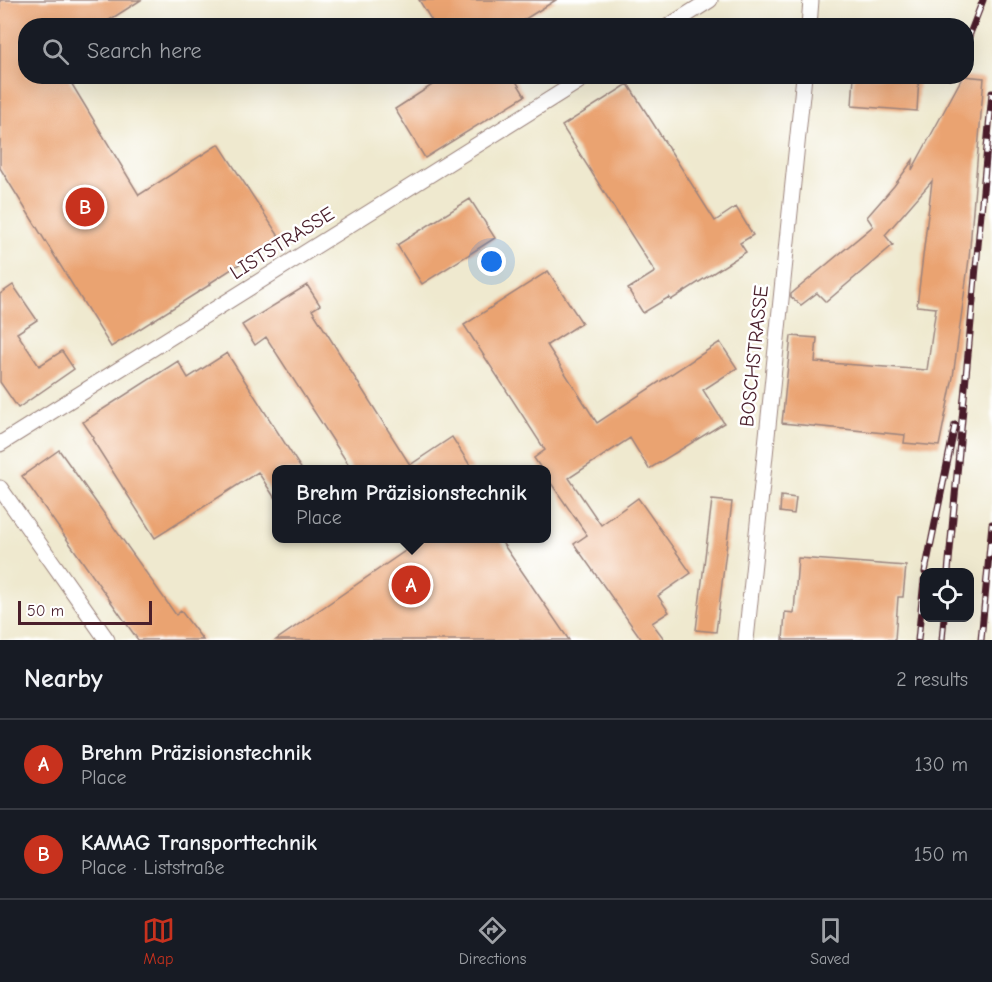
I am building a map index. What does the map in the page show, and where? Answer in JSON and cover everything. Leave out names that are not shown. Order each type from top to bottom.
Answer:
[{"type":"street","points":[[682,18],[710,0]]},
{"type":"street","points":[[810,18],[811,0]]},
{"type":"street","name":"LISTSTRASSE","points":[[0,444],[574,84]]},
{"type":"street","name":"BOSCHSTRASSE","points":[[746,640],[803,84]]},
{"type":"street","points":[[0,488],[107,640]]},
{"type":"building","points":[[0,0],[141,0],[113,18],[18,18],[18,84],[72,84],[139,195],[219,144],[280,238],[111,347],[0,168]]},
{"type":"building","points":[[419,0],[556,0],[527,18],[430,18]]},
{"type":"building","points":[[974,77],[984,78],[969,259],[953,377],[939,446],[904,443],[905,435],[782,423],[791,336],[817,338],[815,362],[927,370],[936,308],[917,306],[932,181],[885,235],[893,245],[826,302],[817,293],[801,305],[791,297],[791,294],[873,226],[867,217],[913,160],[912,170],[959,84],[974,84]]},
{"type":"building","points":[[434,84],[518,84],[525,96],[425,158],[395,109]]},
{"type":"building","points":[[628,84],[715,221],[736,207],[753,235],[740,243],[746,252],[671,300],[669,297],[643,313],[628,289],[655,272],[562,126]]},
{"type":"building","points":[[853,84],[919,84],[917,111],[852,106]]},
{"type":"building","points":[[470,199],[495,238],[422,284],[397,245]]},
{"type":"building","points":[[548,271],[582,323],[547,345],[597,423],[720,342],[737,368],[703,390],[724,423],[649,469],[630,438],[569,478],[601,525],[638,498],[691,573],[658,596],[669,612],[652,623],[665,640],[642,640],[574,544],[587,535],[551,483],[551,465],[539,465],[534,458],[545,450],[464,325]]},
{"type":"building","points":[[13,285],[37,320],[17,333],[39,366],[62,351],[74,369],[18,408],[0,382],[0,294]]},
{"type":"building","points":[[307,285],[320,305],[312,310],[410,465],[349,465],[266,337],[255,345],[242,325]]},
{"type":"building","points":[[227,353],[299,465],[272,465],[272,494],[258,472],[155,538],[83,422],[178,361],[188,378]]},
{"type":"building","points":[[452,437],[470,465],[410,465]]},
{"type":"building","points":[[59,450],[176,615],[181,611],[203,640],[138,640],[22,476]]},
{"type":"building","points":[[781,496],[796,498],[794,514],[780,512]]},
{"type":"building","points":[[712,500],[732,502],[716,632],[696,630]]},
{"type":"building","points":[[417,543],[502,543],[569,640],[276,640]]},
{"type":"building","points":[[798,558],[906,566],[903,597],[898,597],[895,640],[783,640],[785,612],[794,613]]},
{"type":"railway","points":[[974,23],[983,0]]},
{"type":"railway","points":[[948,568],[992,93]]},
{"type":"railway","points":[[926,568],[955,425]]},
{"type":"railway","points":[[981,640],[992,524]]},
{"type":"railway","points":[[918,640],[920,620]]},
{"type":"railway","points":[[942,640],[944,622]]},
{"type":"place","name":"KAMAG Transporttechnik","points":[[85,207]]},
{"type":"place","name":"Brehm Präzisionstechnik","points":[[411,585]]}]
